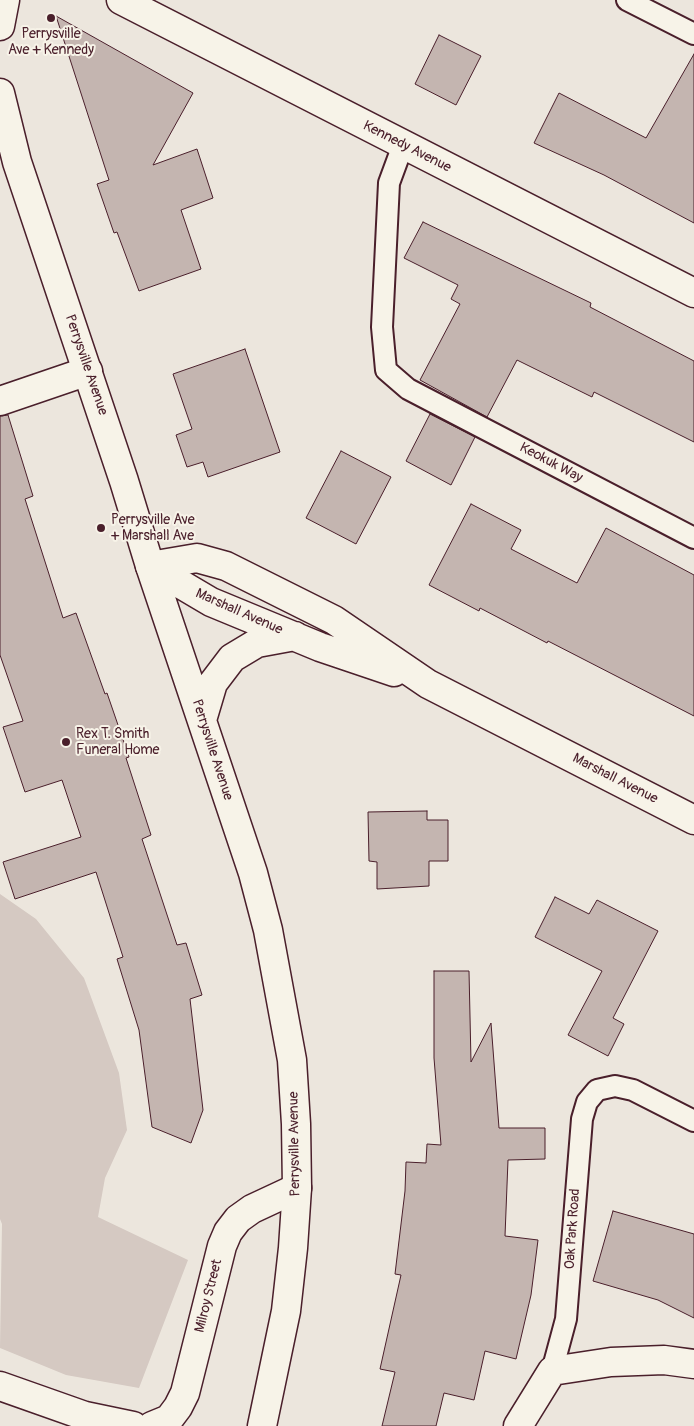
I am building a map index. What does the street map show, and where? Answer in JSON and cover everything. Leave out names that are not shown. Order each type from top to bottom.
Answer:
[{"type":"main road","points":[[0,26],[5,0]]},
{"type":"main road","name":"Kennedy Avenue","points":[[121,0],[694,294]]},
{"type":"main road","name":"Perrysville Avenue","points":[[0,93],[17,162],[88,371],[150,566],[252,873],[268,930],[281,993],[292,1060],[296,1124],[296,1188],[293,1248],[286,1310],[262,1426]]},
{"type":"main road","points":[[0,401],[88,371]]},
{"type":"main road","name":"Marshall Avenue","points":[[150,566],[197,558],[226,566],[334,620],[428,684],[694,820]]},
{"type":"main road","name":"Marshall Avenue","points":[[150,566],[211,602],[295,636],[428,684]]},
{"type":"main road","points":[[202,720],[213,683],[232,658],[257,643],[295,636]]},
{"type":"main road","name":"Milroy Street","points":[[152,1426],[169,1419],[178,1407],[185,1392],[222,1246],[228,1232],[238,1219],[252,1209],[296,1188]]},
{"type":"main road","points":[[552,1371],[611,1362],[664,1360],[694,1364]]},
{"type":"main road","name":"Oak Park Road","points":[[518,1426],[552,1371]]},
{"type":"main road","points":[[0,1386],[85,1416],[133,1426]]},
{"type":"lane","points":[[627,0],[694,34]]},
{"type":"lane","name":"Keokuk Way","points":[[403,145],[389,183],[382,326],[386,370],[408,389],[694,538]]},
{"type":"lane","name":"Oak Park Road","points":[[552,1371],[566,1318],[582,1119],[587,1102],[597,1090],[615,1086],[633,1090],[694,1121]]},
{"type":"shaded area","points":[[0,894],[36,919],[84,978],[119,1073],[127,1130],[105,1178],[98,1217],[188,1260],[139,1388],[66,1375],[0,1348],[2,1224],[0,1219]]},
{"type":"building","points":[[56,16],[193,93],[153,165],[197,149],[213,198],[181,210],[201,269],[139,291],[117,232],[114,233],[97,184],[109,180]]},
{"type":"building","points":[[439,35],[481,56],[456,105],[415,84]]},
{"type":"building","points":[[694,54],[694,223],[604,175],[534,143],[559,93],[646,138]]},
{"type":"building","points":[[423,222],[591,303],[590,307],[694,361],[694,442],[594,392],[592,397],[517,360],[487,417],[420,380],[460,304],[451,299],[458,285],[404,258]]},
{"type":"building","points":[[245,349],[280,452],[208,477],[203,462],[187,467],[176,435],[192,429],[173,374]]},
{"type":"building","points":[[430,414],[475,437],[451,485],[406,461]]},
{"type":"building","points":[[8,415],[33,496],[25,499],[63,618],[76,613],[105,694],[107,693],[129,757],[126,758],[151,835],[142,839],[177,945],[186,943],[202,995],[190,999],[203,1110],[191,1143],[152,1127],[139,1030],[117,959],[123,957],[96,872],[15,899],[3,862],[81,837],[62,780],[25,792],[3,727],[23,721],[0,655],[0,416]]},
{"type":"building","points":[[341,451],[391,477],[356,544],[306,518]]},
{"type":"building","points":[[471,504],[521,530],[511,549],[577,583],[606,528],[694,575],[694,716],[548,641],[547,643],[480,608],[479,611],[429,585]]},
{"type":"building","points":[[427,811],[427,820],[448,820],[448,861],[429,861],[429,886],[377,889],[377,862],[369,861],[368,812]]},
{"type":"building","points":[[555,897],[589,914],[597,900],[658,931],[613,1018],[624,1024],[608,1056],[568,1035],[602,971],[535,937]]},
{"type":"building","points":[[434,971],[469,971],[471,1062],[491,1023],[499,1128],[545,1128],[545,1159],[508,1160],[505,1236],[538,1240],[531,1295],[516,1359],[485,1351],[474,1400],[444,1393],[436,1426],[382,1426],[395,1372],[380,1369],[401,1275],[395,1274],[405,1191],[406,1162],[426,1163],[427,1144],[441,1145],[434,1058]]},
{"type":"building","points":[[613,1211],[694,1234],[694,1318],[658,1300],[593,1281]]},
{"type":"place","name":"Perrysville Ave + Kennedy","points":[[51,18]]},
{"type":"place","name":"Perrysville Ave + Marshall Ave","points":[[101,528]]},
{"type":"place","name":"Rex T. Smith Funeral Home","points":[[66,742]]}]
